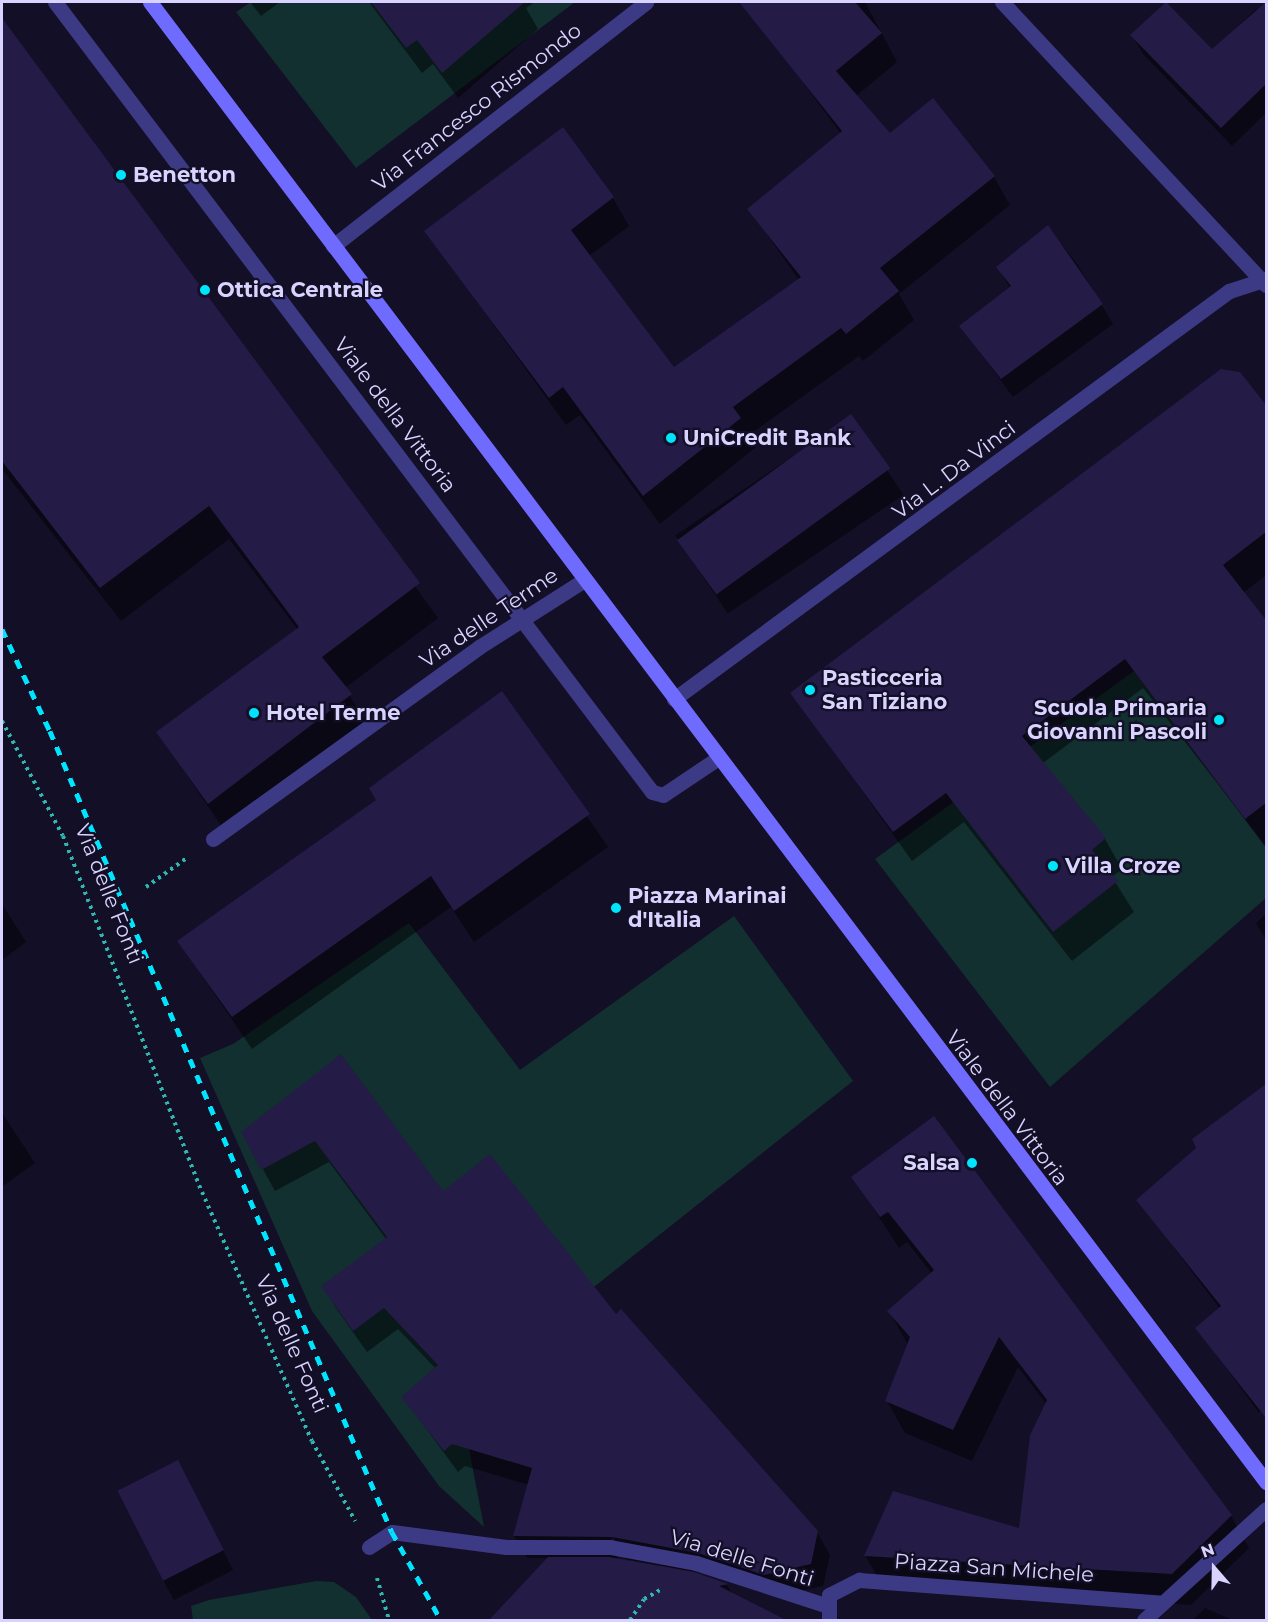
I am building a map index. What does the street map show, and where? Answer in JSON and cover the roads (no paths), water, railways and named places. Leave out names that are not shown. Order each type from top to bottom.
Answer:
[{"type":"street","name":"Viale della Vittoria","points":[[55,2],[652,792],[663,795],[718,758]]},
{"type":"street","name":"Viale della Vittoria","points":[[150,2],[1266,1482]]},
{"type":"street","name":"Via Francesco Rismondo","points":[[333,246],[646,2]]},
{"type":"street","points":[[1002,2],[1265,281]]},
{"type":"street","name":"Via L. Da Vinci","points":[[674,699],[1229,291],[1265,281]]},
{"type":"street","name":"Via delle Terme","points":[[213,839],[520,618],[584,580]]},
{"type":"street","points":[[1144,1620],[1266,1509]]},
{"type":"street","name":"Via delle Fonti","points":[[369,1547],[392,1532],[506,1547],[610,1547],[696,1563],[827,1613]]},
{"type":"street","name":"Piazza San Michele","points":[[827,1613],[838,1587],[859,1580],[1162,1603]]},
{"type":"railway","points":[[2,629],[50,731],[392,1532],[441,1620]]},
{"type":"place","name":"Benetton","points":[[121,175]]},
{"type":"place","name":"Ottica Centrale","points":[[205,290]]},
{"type":"place","name":"UniCredit Bank","points":[[671,438]]},
{"type":"place","name":"Pasticceria San Tiziano","points":[[810,690]]},
{"type":"place","name":"Hotel Terme","points":[[254,713]]},
{"type":"place","name":"Scuola Primaria Giovanni Pascoli","points":[[1219,720]]},
{"type":"place","name":"Villa Croze","points":[[1053,866]]},
{"type":"place","name":"Piazza Marinai d'Italia","points":[[616,908]]},
{"type":"place","name":"Salsa","points":[[972,1163]]}]
